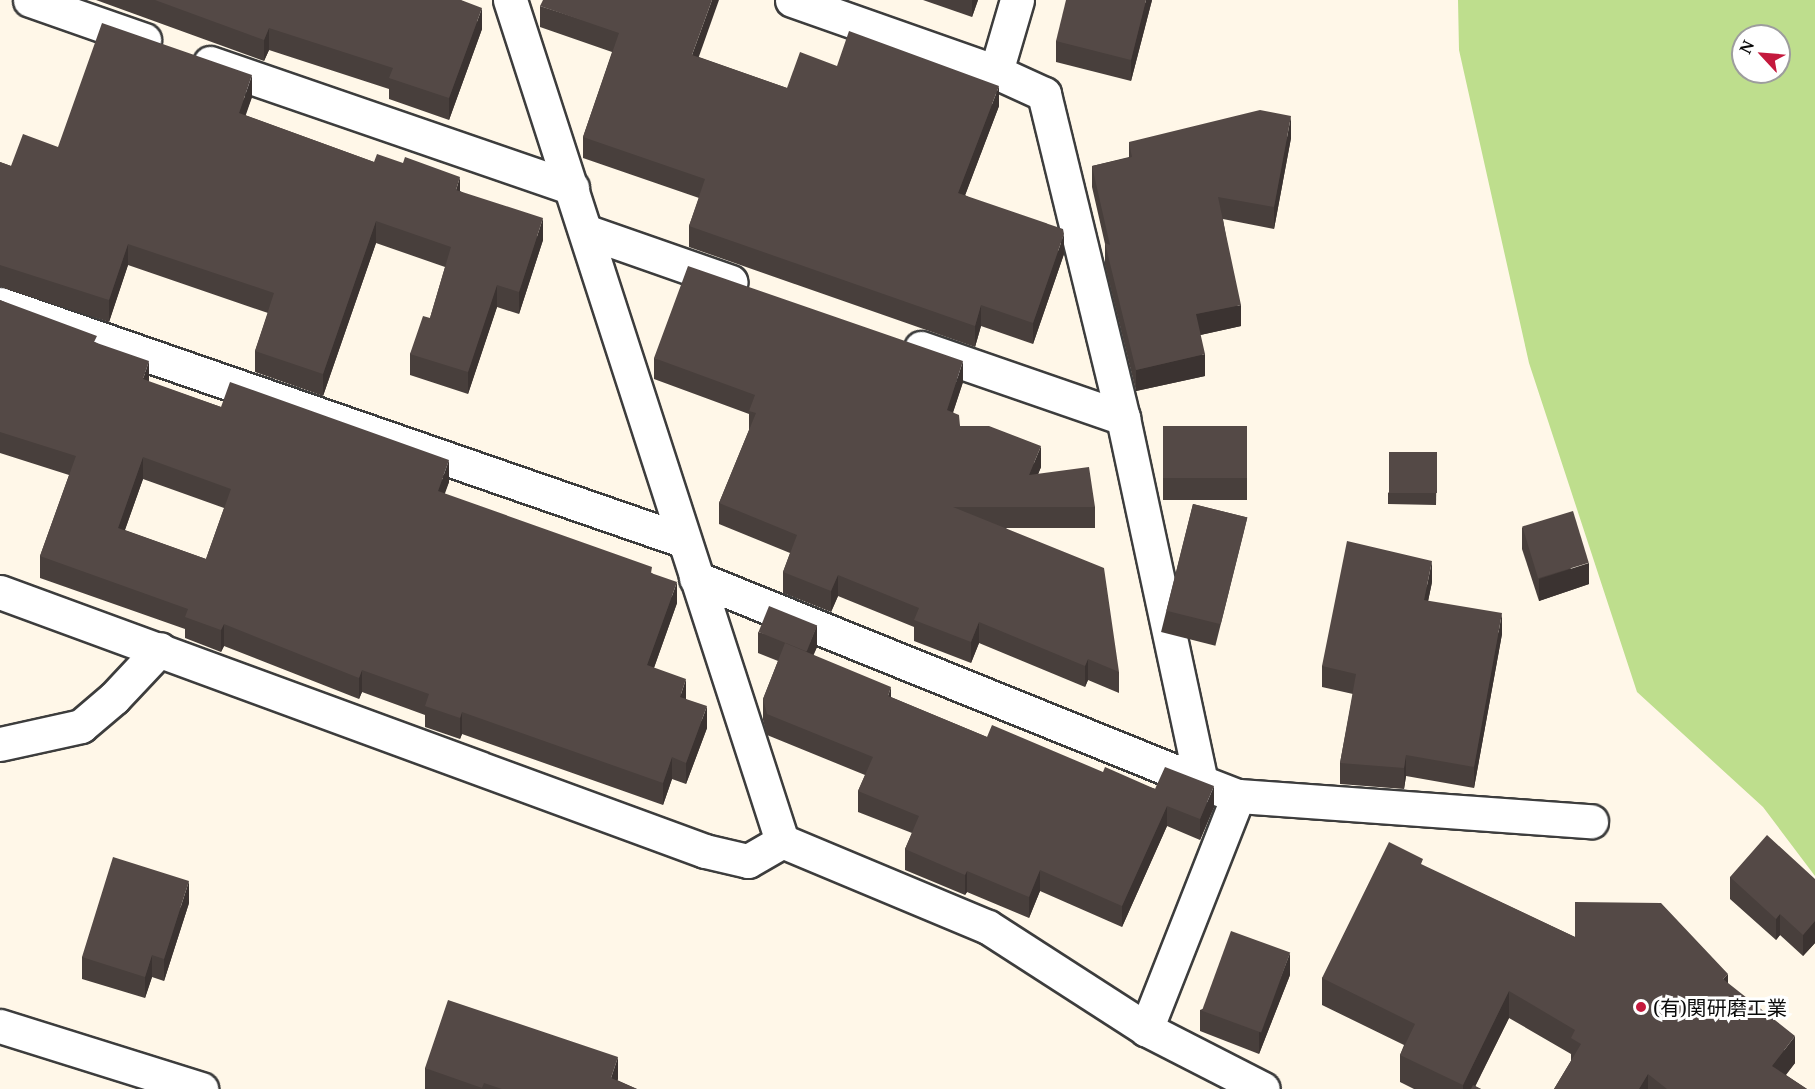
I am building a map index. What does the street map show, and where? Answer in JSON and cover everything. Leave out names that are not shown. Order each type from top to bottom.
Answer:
[{"type":"street","points":[[30,0],[572,188]]},
{"type":"street","points":[[510,0],[588,232],[682,540],[782,841],[988,927],[1146,1029],[1263,1089]]},
{"type":"street","points":[[792,0],[996,72],[1044,94],[1123,418],[1201,782]]},
{"type":"street","points":[[996,72],[1017,0]]},
{"type":"street","points":[[588,232],[755,290]]},
{"type":"street","points":[[0,304],[682,540]]},
{"type":"street","points":[[889,337],[1123,418]]},
{"type":"street","points":[[696,578],[1238,796],[1591,821]]},
{"type":"street","points":[[0,592],[705,851],[748,861],[782,841]]},
{"type":"street","points":[[0,744],[81,726],[114,698],[159,649]]},
{"type":"street","points":[[1146,1029],[1238,796]]},
{"type":"street","points":[[0,1026],[201,1089]]},
{"type":"green space","points":[[1458,0],[1815,0],[1815,876],[1763,807],[1637,692],[1529,363],[1459,50]]},
{"type":"building","points":[[155,0],[461,0],[482,8],[449,98],[389,78],[393,68],[269,28],[264,40]]},
{"type":"building","points":[[543,0],[712,0],[692,55],[787,88],[800,52],[837,66],[849,31],[999,86],[958,193],[1063,229],[1064,234],[1033,323],[981,305],[975,326],[689,226],[705,179],[583,137],[619,33],[540,6]]},
{"type":"building","points":[[1066,0],[1146,0],[1131,60],[1056,41]]},
{"type":"building","points":[[102,23],[252,75],[239,113],[374,162],[377,154],[403,163],[405,157],[460,177],[456,190],[543,218],[519,292],[497,285],[468,372],[410,354],[423,316],[430,318],[451,247],[376,221],[323,374],[255,351],[274,293],[128,244],[109,300],[0,265],[0,162],[11,166],[23,134],[58,147]]},
{"type":"building","points":[[1260,110],[1291,116],[1274,207],[1218,197],[1241,305],[1196,314],[1205,354],[1136,370],[1105,243],[1110,245],[1092,166],[1132,157],[1129,142]]},
{"type":"building","points":[[688,266],[963,361],[947,410],[959,415],[960,426],[989,426],[1041,446],[1029,475],[1089,467],[1095,507],[953,507],[1104,568],[1119,672],[1088,659],[1085,666],[979,622],[971,642],[914,620],[919,608],[838,575],[831,591],[783,572],[797,535],[719,503],[756,413],[749,411],[755,395],[654,358]]},
{"type":"building","points":[[0,300],[97,336],[94,342],[149,361],[143,379],[221,407],[230,382],[449,460],[438,491],[652,567],[651,573],[677,582],[647,665],[686,679],[680,697],[707,706],[686,763],[672,757],[663,783],[462,712],[460,718],[425,706],[429,694],[362,670],[359,678],[224,624],[221,630],[185,617],[188,609],[40,556],[76,456],[0,432]],"holes":[[[143,457],[231,489],[206,559],[118,528]]]},
{"type":"building","points":[[1163,426],[1247,426],[1247,478],[1163,478]]},
{"type":"building","points":[[1389,452],[1437,452],[1437,493],[1389,493]]},
{"type":"building","points":[[1193,504],[1247,518],[1221,624],[1166,611]]},
{"type":"building","points":[[1573,511],[1589,563],[1538,578],[1522,526]]},
{"type":"building","points":[[1347,541],[1432,561],[1424,600],[1502,613],[1474,767],[1406,755],[1404,768],[1340,763],[1356,674],[1322,666]]},
{"type":"building","points":[[769,606],[817,625],[807,651],[759,632]]},
{"type":"building","points":[[785,643],[891,687],[888,696],[987,737],[992,725],[1103,772],[1105,767],[1155,789],[1165,767],[1214,786],[1200,819],[1167,806],[1122,906],[1040,870],[1029,897],[967,871],[965,875],[905,849],[919,816],[858,791],[873,757],[767,714],[763,699]]},
{"type":"building","points":[[1767,835],[1815,879],[1815,921],[1803,935],[1780,914],[1776,919],[1730,877]]},
{"type":"building","points":[[1389,842],[1423,859],[1421,864],[1575,937],[1575,902],[1661,903],[1728,974],[1723,979],[1795,1036],[1772,1066],[1807,1089],[1667,1089],[1648,1074],[1639,1089],[1554,1089],[1581,1044],[1571,1038],[1575,1030],[1509,991],[1463,1085],[1400,1055],[1415,1024],[1322,978]]},
{"type":"building","points":[[113,857],[189,881],[164,959],[152,955],[145,977],[82,957]]},
{"type":"building","points":[[1231,931],[1290,953],[1261,1032],[1202,1011]]},
{"type":"building","points":[[448,1000],[618,1057],[611,1078],[637,1089],[502,1089],[484,1083],[482,1088],[425,1068]]},
{"type":"place","name":"(有)関研磨工業","points":[[1641,1007]]}]
